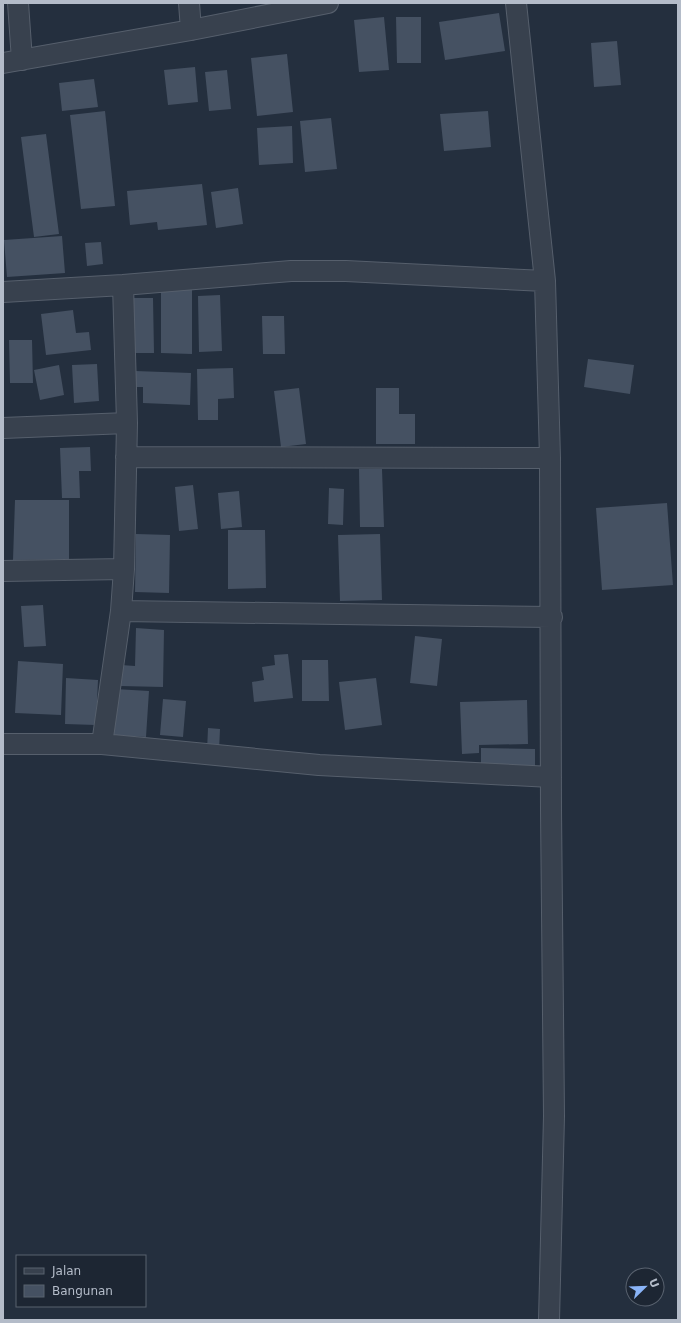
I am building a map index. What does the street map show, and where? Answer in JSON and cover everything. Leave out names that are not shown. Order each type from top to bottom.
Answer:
[{"type":"street","points":[[18,3],[22,60]]},
{"type":"street","points":[[189,3],[191,30]]},
{"type":"street","points":[[3,63],[191,30],[328,3]]},
{"type":"street","points":[[516,3],[545,281],[550,458],[554,1116],[549,1320]]},
{"type":"street","points":[[3,292],[123,285],[291,271],[346,271],[545,281]]},
{"type":"street","points":[[102,744],[121,611],[124,569],[127,423],[123,285]]},
{"type":"street","points":[[3,428],[127,423]]},
{"type":"street","points":[[126,457],[550,458]]},
{"type":"street","points":[[3,571],[124,569]]},
{"type":"street","points":[[121,611],[552,617]]},
{"type":"street","points":[[3,744],[102,744],[319,765],[551,777]]},
{"type":"building","points":[[499,13],[505,51],[445,60],[439,22]]},
{"type":"building","points":[[384,17],[389,70],[359,72],[354,20]]},
{"type":"building","points":[[396,17],[421,17],[421,63],[397,63]]},
{"type":"building","points":[[617,41],[621,85],[594,87],[591,43]]},
{"type":"building","points":[[287,54],[293,112],[257,116],[251,58]]},
{"type":"building","points":[[195,67],[198,102],[168,105],[164,70]]},
{"type":"building","points":[[227,70],[231,109],[209,111],[205,72]]},
{"type":"building","points":[[94,79],[98,107],[62,111],[59,83]]},
{"type":"building","points":[[105,111],[115,206],[81,209],[70,115]]},
{"type":"building","points":[[488,111],[491,147],[444,151],[440,114]]},
{"type":"building","points":[[331,118],[337,169],[305,172],[300,121]]},
{"type":"building","points":[[292,126],[293,163],[259,165],[257,128]]},
{"type":"building","points":[[46,134],[59,234],[34,237],[21,137]]},
{"type":"building","points":[[202,184],[207,225],[158,230],[157,222],[130,225],[127,191]]},
{"type":"building","points":[[238,188],[243,224],[216,228],[211,192]]},
{"type":"building","points":[[62,236],[65,273],[7,277],[4,240]]},
{"type":"building","points":[[101,242],[103,264],[87,266],[85,243]]},
{"type":"building","points":[[161,290],[192,290],[192,354],[161,353]]},
{"type":"building","points":[[220,295],[222,351],[199,352],[198,296]]},
{"type":"building","points":[[130,298],[153,298],[154,353],[130,353]]},
{"type":"building","points":[[73,310],[76,333],[89,332],[91,350],[46,355],[41,314]]},
{"type":"building","points":[[262,316],[284,316],[285,354],[263,354]]},
{"type":"building","points":[[9,340],[32,340],[33,383],[10,383]]},
{"type":"building","points":[[588,359],[634,365],[630,394],[584,387]]},
{"type":"building","points":[[97,364],[99,401],[74,403],[72,365]]},
{"type":"building","points":[[59,365],[64,395],[40,400],[34,370]]},
{"type":"building","points":[[233,368],[234,398],[218,399],[218,420],[198,420],[197,369]]},
{"type":"building","points":[[135,371],[191,373],[190,405],[143,403],[143,387],[134,387]]},
{"type":"building","points":[[299,388],[306,444],[281,447],[274,391]]},
{"type":"building","points":[[376,388],[399,388],[399,414],[415,414],[415,444],[376,444]]},
{"type":"building","points":[[90,447],[91,471],[79,471],[80,498],[62,498],[60,448]]},
{"type":"building","points":[[359,469],[382,469],[384,527],[360,527]]},
{"type":"building","points":[[193,485],[198,529],[179,531],[175,487]]},
{"type":"building","points":[[329,488],[344,489],[343,525],[328,524]]},
{"type":"building","points":[[239,491],[242,527],[221,529],[218,493]]},
{"type":"building","points":[[15,500],[69,500],[69,559],[13,560]]},
{"type":"building","points":[[667,503],[673,585],[602,590],[596,508]]},
{"type":"building","points":[[228,530],[265,530],[266,588],[228,589]]},
{"type":"building","points":[[136,534],[170,535],[169,593],[135,592]]},
{"type":"building","points":[[380,534],[382,600],[340,601],[338,535]]},
{"type":"building","points":[[43,605],[46,646],[24,647],[21,606]]},
{"type":"building","points":[[136,628],[164,630],[163,687],[120,686],[121,665],[135,666]]},
{"type":"building","points":[[415,636],[442,639],[437,686],[410,683]]},
{"type":"building","points":[[288,654],[293,698],[254,702],[252,682],[264,680],[262,667],[275,665],[274,655]]},
{"type":"building","points":[[302,660],[328,660],[329,701],[302,701]]},
{"type":"building","points":[[18,661],[63,664],[61,715],[15,713]]},
{"type":"building","points":[[66,678],[98,680],[96,725],[65,724]]},
{"type":"building","points":[[376,678],[382,725],[345,730],[339,682]]},
{"type":"building","points":[[115,689],[149,691],[146,737],[112,735]]},
{"type":"building","points":[[163,699],[186,701],[183,737],[160,735]]},
{"type":"building","points":[[527,700],[528,744],[479,745],[479,753],[462,754],[460,702]]},
{"type":"building","points":[[208,728],[220,729],[219,751],[207,751]]},
{"type":"building","points":[[481,748],[535,749],[535,770],[481,769]]}]
